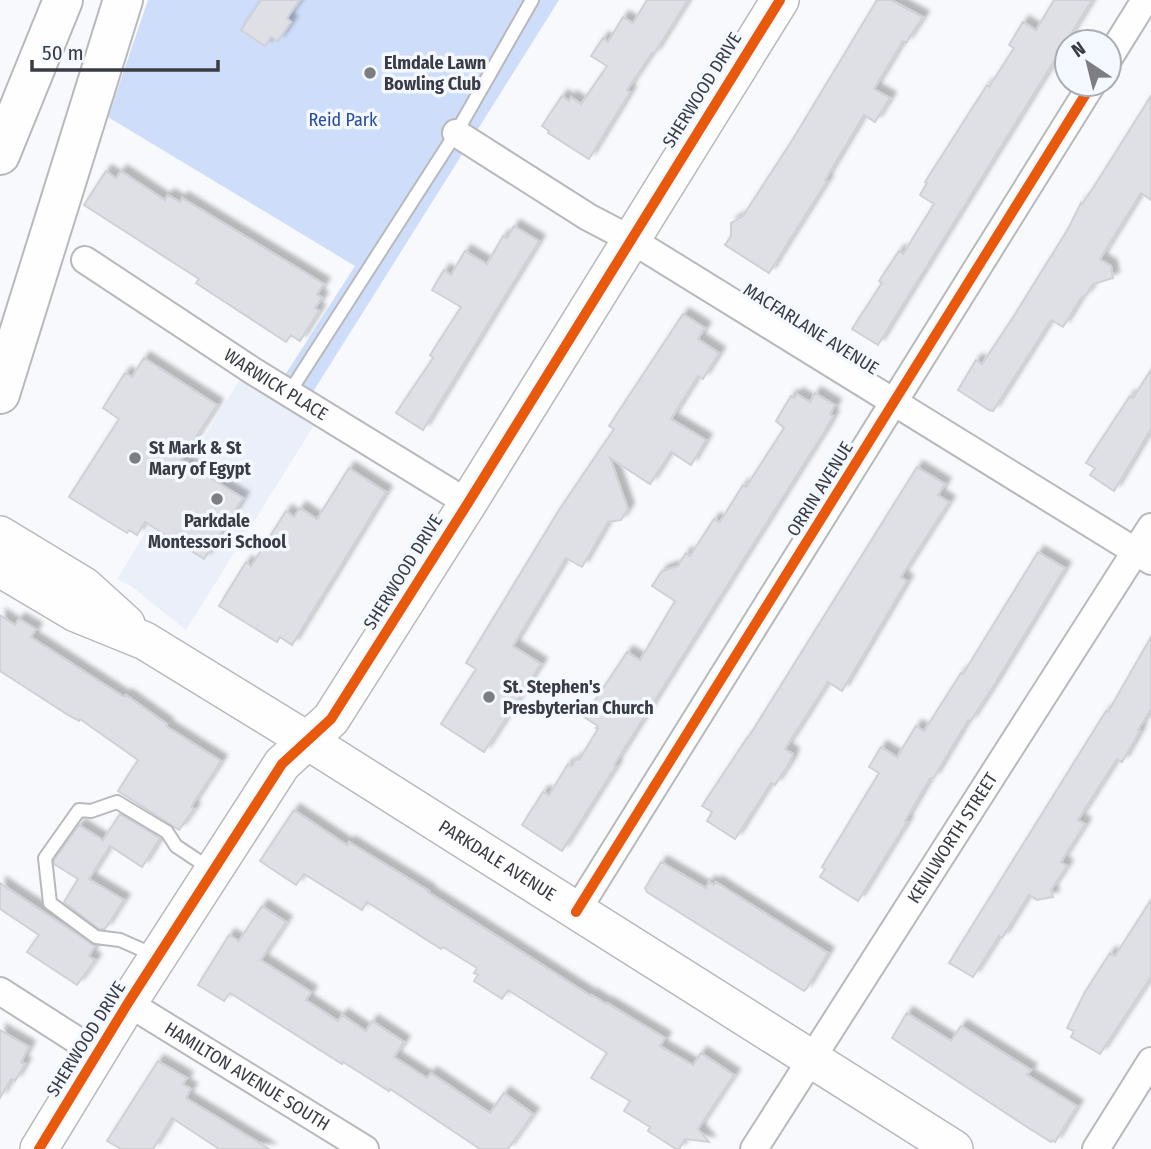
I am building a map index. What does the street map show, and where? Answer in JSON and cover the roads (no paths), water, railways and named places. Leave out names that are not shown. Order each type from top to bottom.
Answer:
[{"type":"highway","points":[[0,155],[62,0]]},
{"type":"highway","points":[[0,394],[123,0]]},
{"type":"street","name":"SHERWOOD DRIVE","points":[[39,1149],[128,1003],[282,764],[331,719],[780,0]]},
{"type":"street","points":[[1123,35],[1145,0]]},
{"type":"street","name":"ORRIN AVENUE","points":[[576,912],[1084,98]]},
{"type":"street","name":"MACFARLANE AVENUE","points":[[456,133],[588,217],[631,239],[1143,556]]},
{"type":"street","name":"WARWICK PLACE","points":[[85,260],[289,393],[468,503]]},
{"type":"street","name":"KENILWORTH STREET","points":[[754,1149],[1143,556],[1151,527]]},
{"type":"street","name":"PARKDALE AVENUE","points":[[0,535],[84,586],[145,641]]},
{"type":"street","name":"PARKDALE AVENUE","points":[[0,568],[76,613],[145,641],[309,741],[954,1149]]},
{"type":"street","points":[[0,991],[97,1053]]},
{"type":"street","name":"HAMILTON AVENUE SOUTH","points":[[128,1003],[365,1149]]},
{"type":"street","points":[[1096,1149],[1151,1061]]},
{"type":"lane","points":[[289,393],[456,133],[532,0]]},
{"type":"lane","points":[[158,957],[120,940],[96,937],[50,903],[45,858],[79,810],[91,811],[117,802],[167,832],[176,846],[213,871]]},
{"type":"place","name":"Elmdale Lawn Bowling Club","points":[[370,73]]},
{"type":"place","name":"St Mark & St Mary of Egypt","points":[[135,458]]},
{"type":"place","name":"Parkdale Montessori School","points":[[217,499]]},
{"type":"place","name":"St. Stephen's Presbyterian Church","points":[[489,697]]},
{"type":"park label","name":"Reid Park","points":[[343,120]]}]
